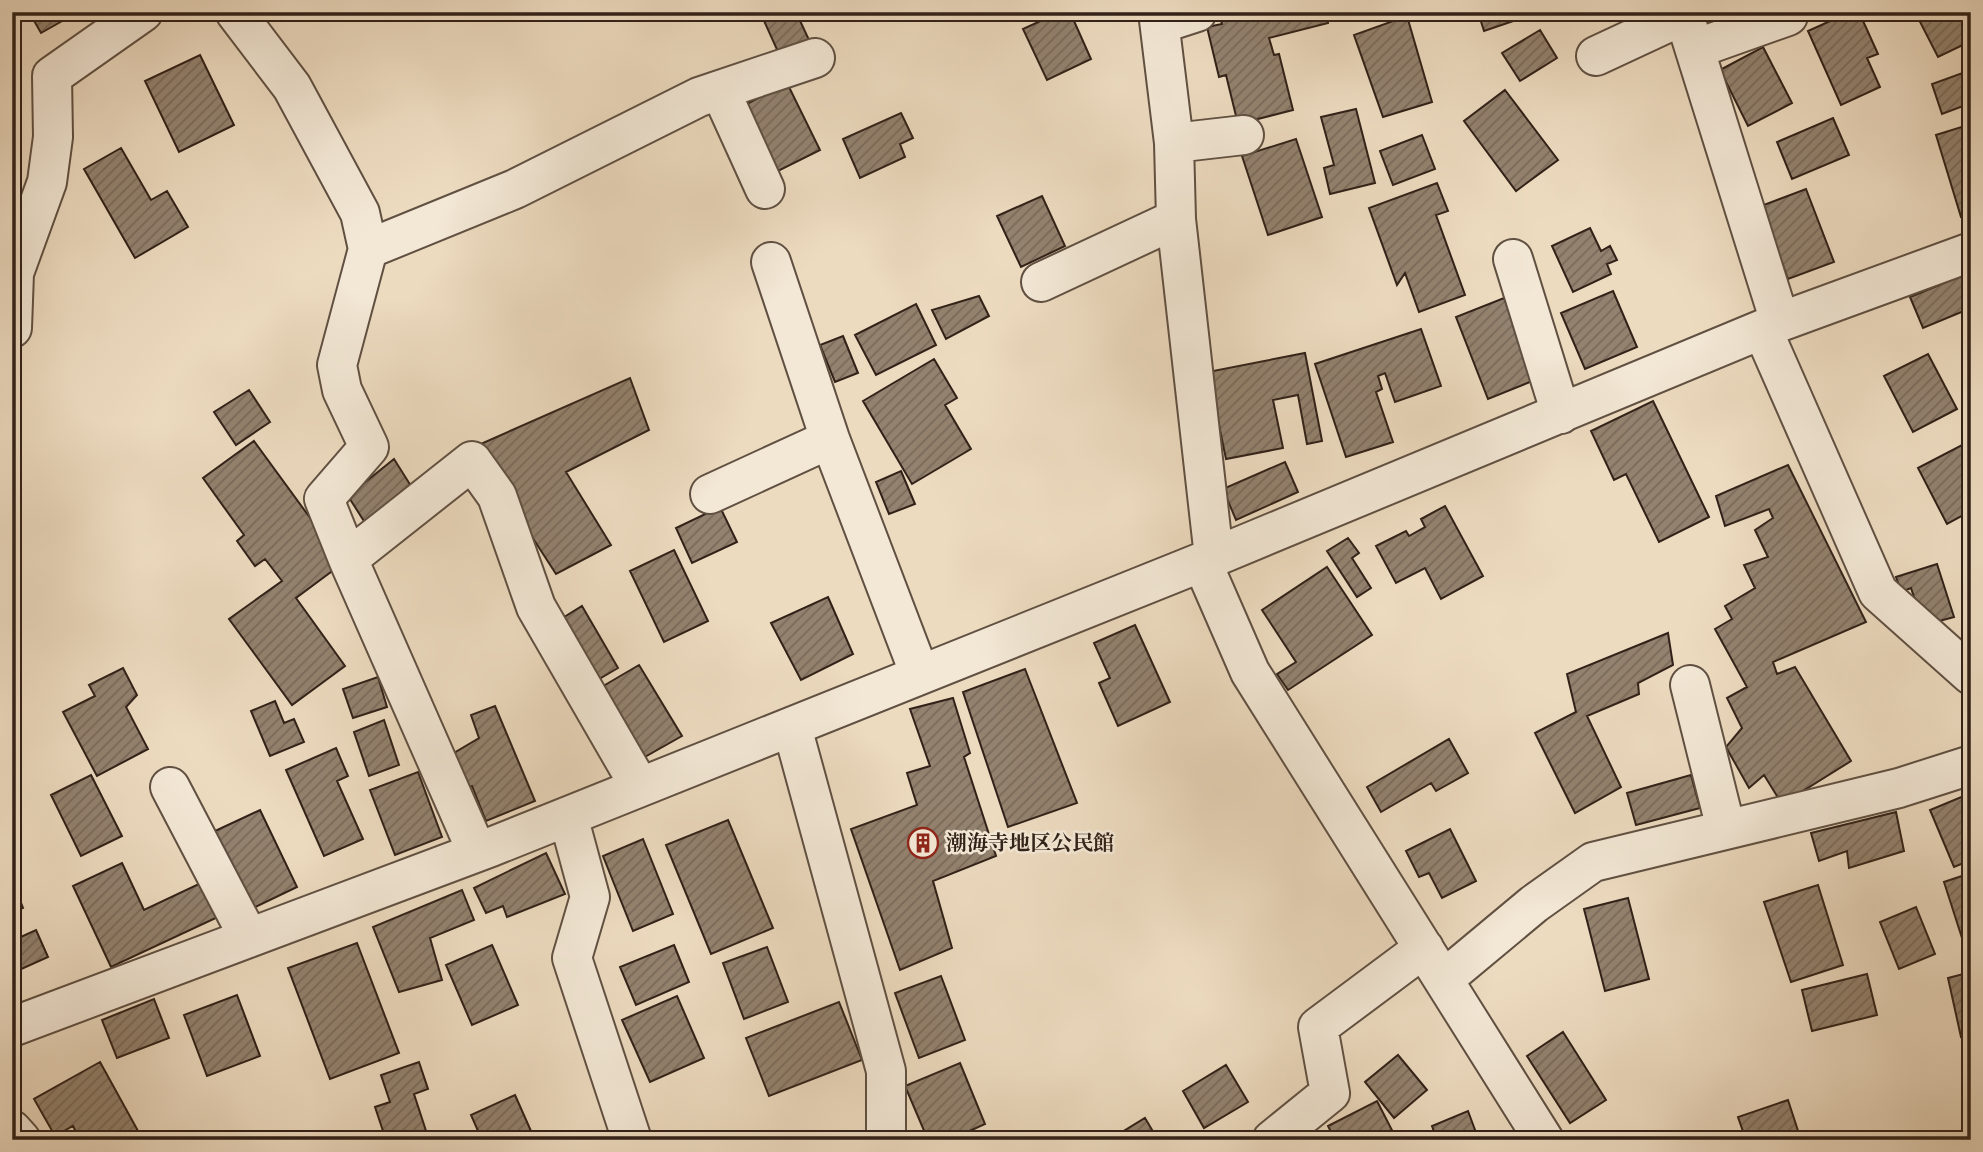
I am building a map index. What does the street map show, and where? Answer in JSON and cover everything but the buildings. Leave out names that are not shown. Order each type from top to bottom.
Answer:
[{"type":"street","points":[[12,328],[14,273],[47,182],[53,138],[52,76],[143,12]]},
{"type":"street","points":[[235,12],[292,88],[360,213],[368,249],[337,365],[342,390],[369,447],[324,499],[477,852]]},
{"type":"street","points":[[1197,12],[1159,18],[1174,143],[1176,219],[1208,560],[1250,672],[1544,1140]]},
{"type":"street","points":[[1595,56],[1687,25],[1788,16]]},
{"type":"street","points":[[1687,25],[1772,327],[1878,592],[1971,675]]},
{"type":"street","points":[[368,249],[515,189],[699,97],[815,58]]},
{"type":"street","points":[[720,90],[765,189]]},
{"type":"street","points":[[1174,143],[1244,135]]},
{"type":"street","points":[[1041,282],[1176,219]]},
{"type":"street","points":[[12,1027],[568,816],[1208,560],[1772,327],[1971,252]]},
{"type":"street","points":[[1513,259],[1561,414]]},
{"type":"street","points":[[771,262],[830,439],[920,675]]},
{"type":"street","points":[[710,494],[830,439]]},
{"type":"street","points":[[348,559],[471,461],[496,496],[536,607],[640,787]]},
{"type":"street","points":[[1690,685],[1726,830]]},
{"type":"street","points":[[792,727],[886,1071],[886,1140]]},
{"type":"street","points":[[1444,979],[1534,904],[1592,862],[1899,788],[1971,765]]},
{"type":"street","points":[[170,787],[249,938]]},
{"type":"street","points":[[568,816],[590,897],[572,958],[632,1140]]},
{"type":"street","points":[[1272,1140],[1330,1093],[1318,1027],[1424,948]]},
{"type":"street","points":[[12,1130],[21,1140]]},
{"type":"place","name":"潮海寺地区公民館","points":[[923,843]]}]
